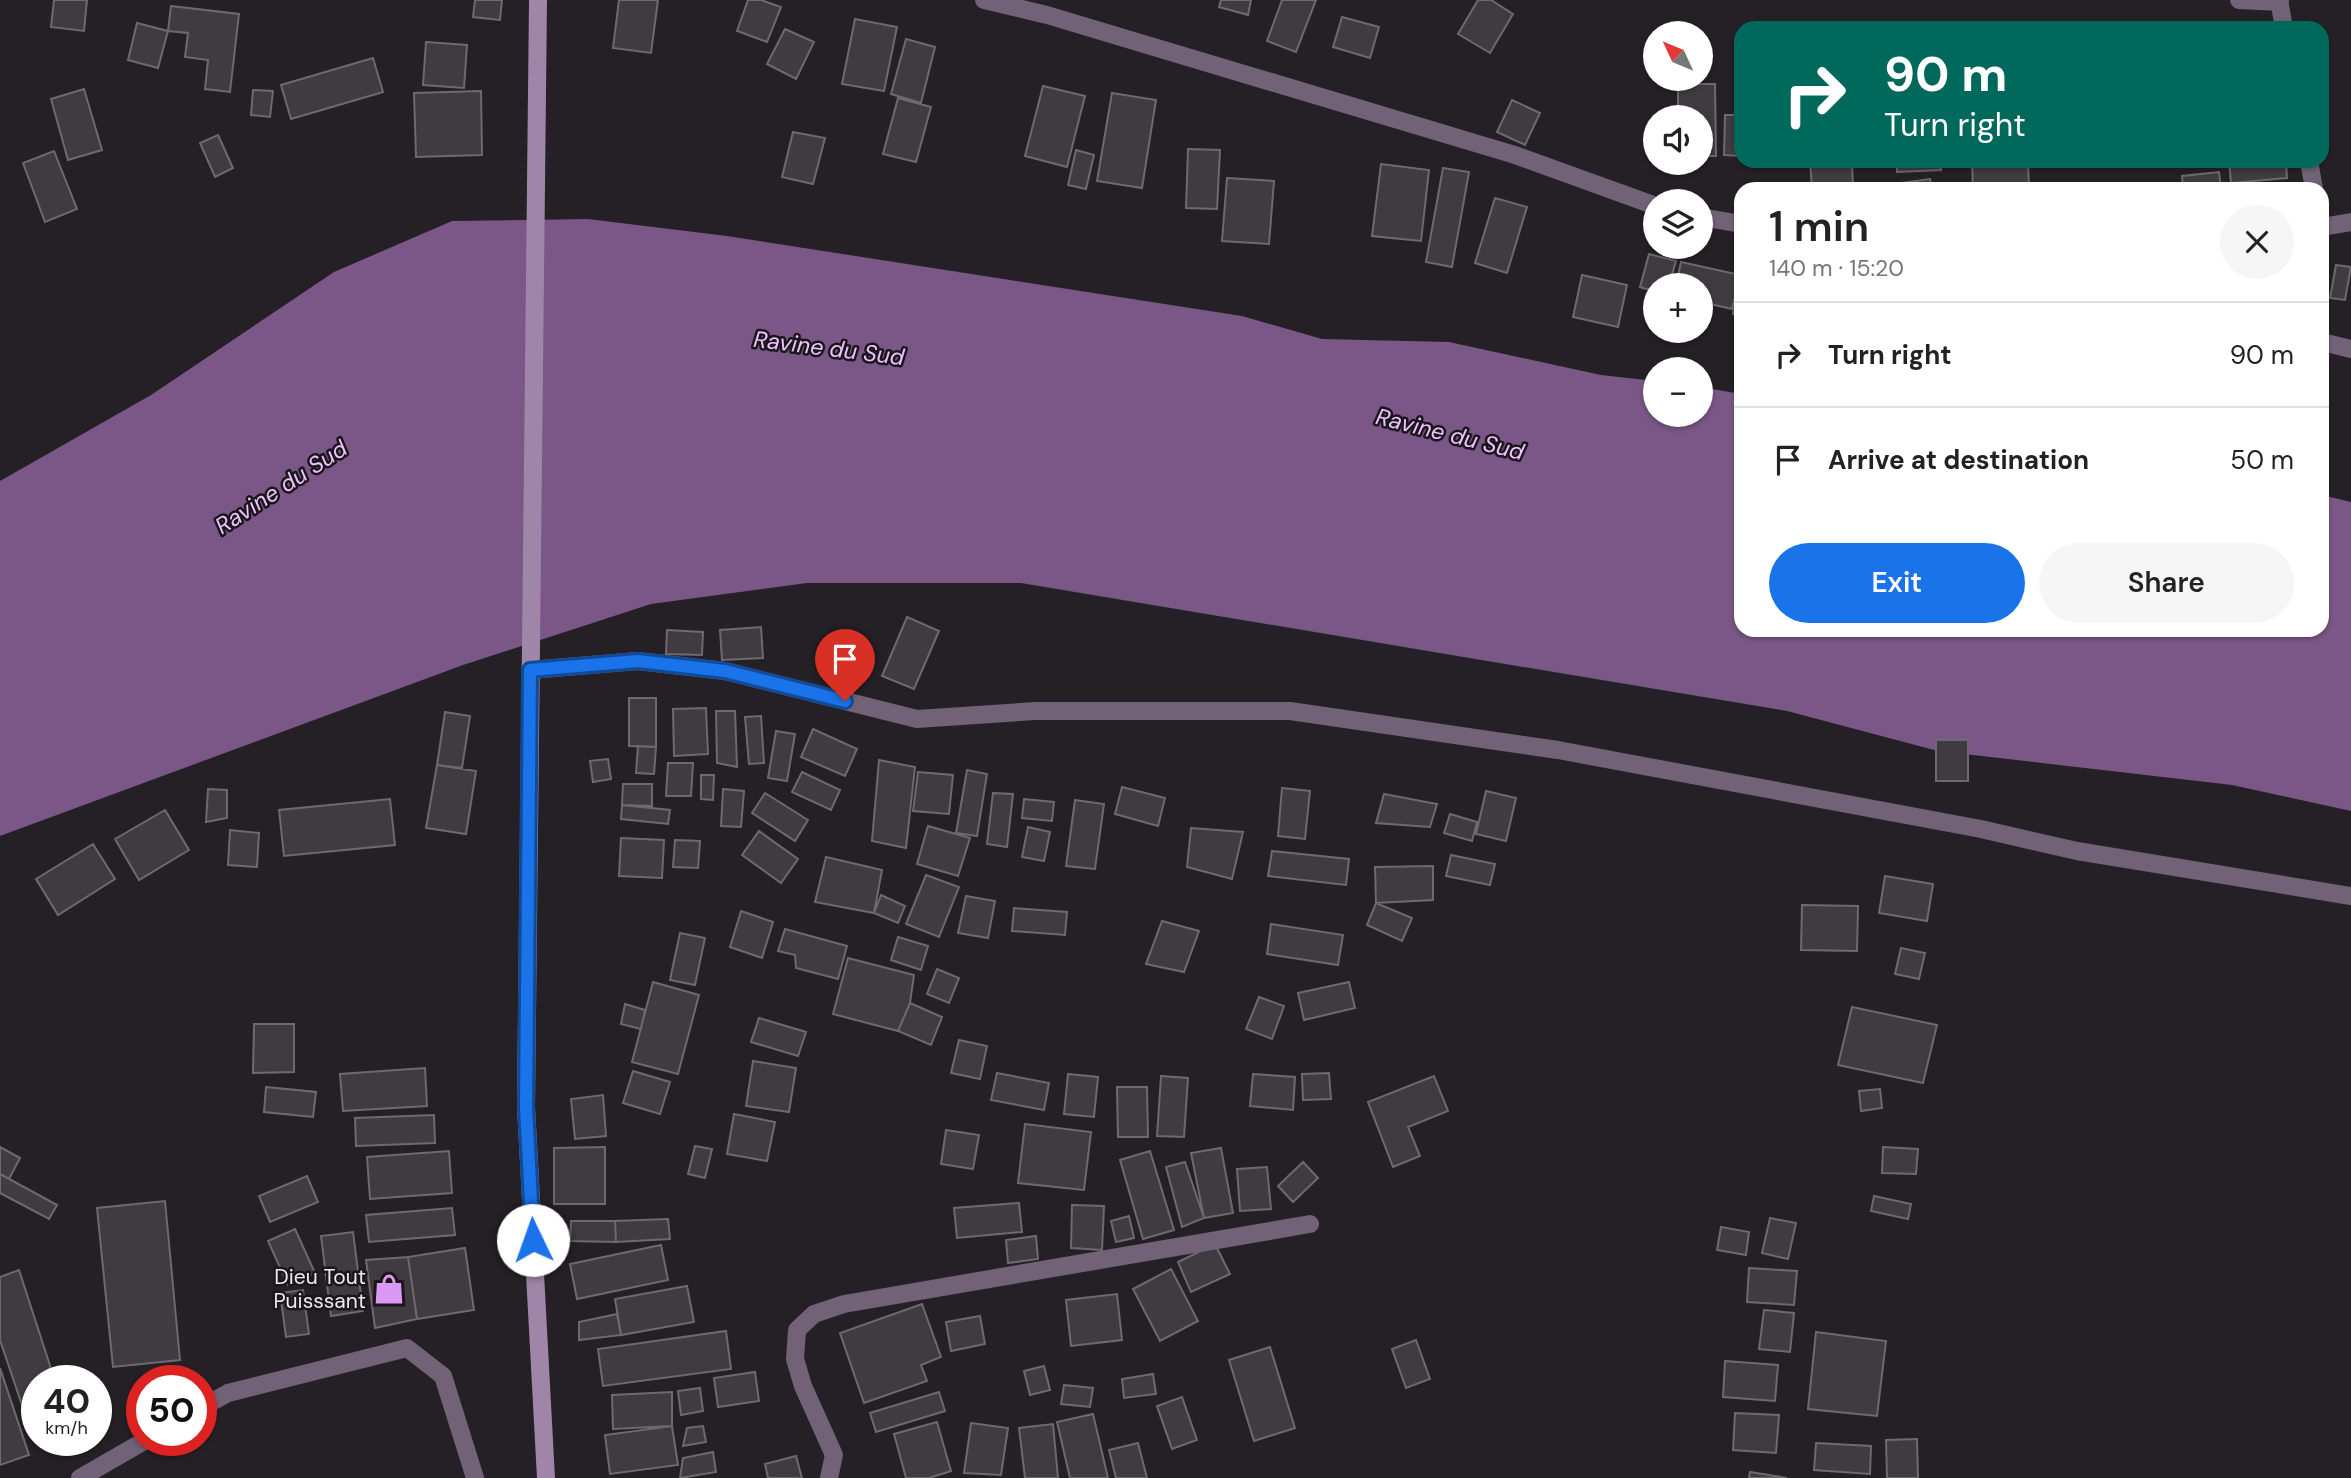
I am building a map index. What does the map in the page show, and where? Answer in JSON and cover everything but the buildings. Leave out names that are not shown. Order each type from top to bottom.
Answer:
[{"type":"main road","points":[[538,0],[526,1107],[546,1478]]},
{"type":"street","points":[[984,0],[1047,15],[1515,155],[1643,201]]},
{"type":"street","points":[[2239,0],[2279,1],[2283,21]]},
{"type":"street","points":[[1713,219],[1734,223]]},
{"type":"street","points":[[2329,225],[2351,222]]},
{"type":"street","points":[[2329,344],[2351,349]]},
{"type":"street","points":[[530,670],[638,661],[712,670],[917,719],[1035,711],[1290,712],[1559,750],[1981,829],[2077,850],[2351,896]]},
{"type":"street","points":[[829,1478],[834,1455],[803,1386],[795,1359],[797,1330],[814,1314],[844,1304],[1310,1224]]},
{"type":"street","points":[[217,1399],[228,1393],[407,1348],[443,1376],[475,1478]]},
{"type":"street","points":[[80,1478],[126,1452]]},
{"type":"water","name":"Ravine du Sud","points":[[588,219],[727,236],[1242,316],[1322,339],[1449,342],[1601,375],[1643,380],[1643,427],[1713,427],[1713,389],[1734,393],[1734,637],[2329,637],[2329,497],[2351,502],[2351,811],[2232,785],[1938,751],[1787,711],[1021,583],[807,583],[651,604],[463,665],[0,836],[0,481],[151,395],[334,272],[452,221]]},
{"type":"place","name":"Dieu Tout Puisssant","points":[[389,1289]]},
{"type":"route","points":[[533,1240],[526,1107],[530,670],[638,661],[725,671],[845,701]]}]
